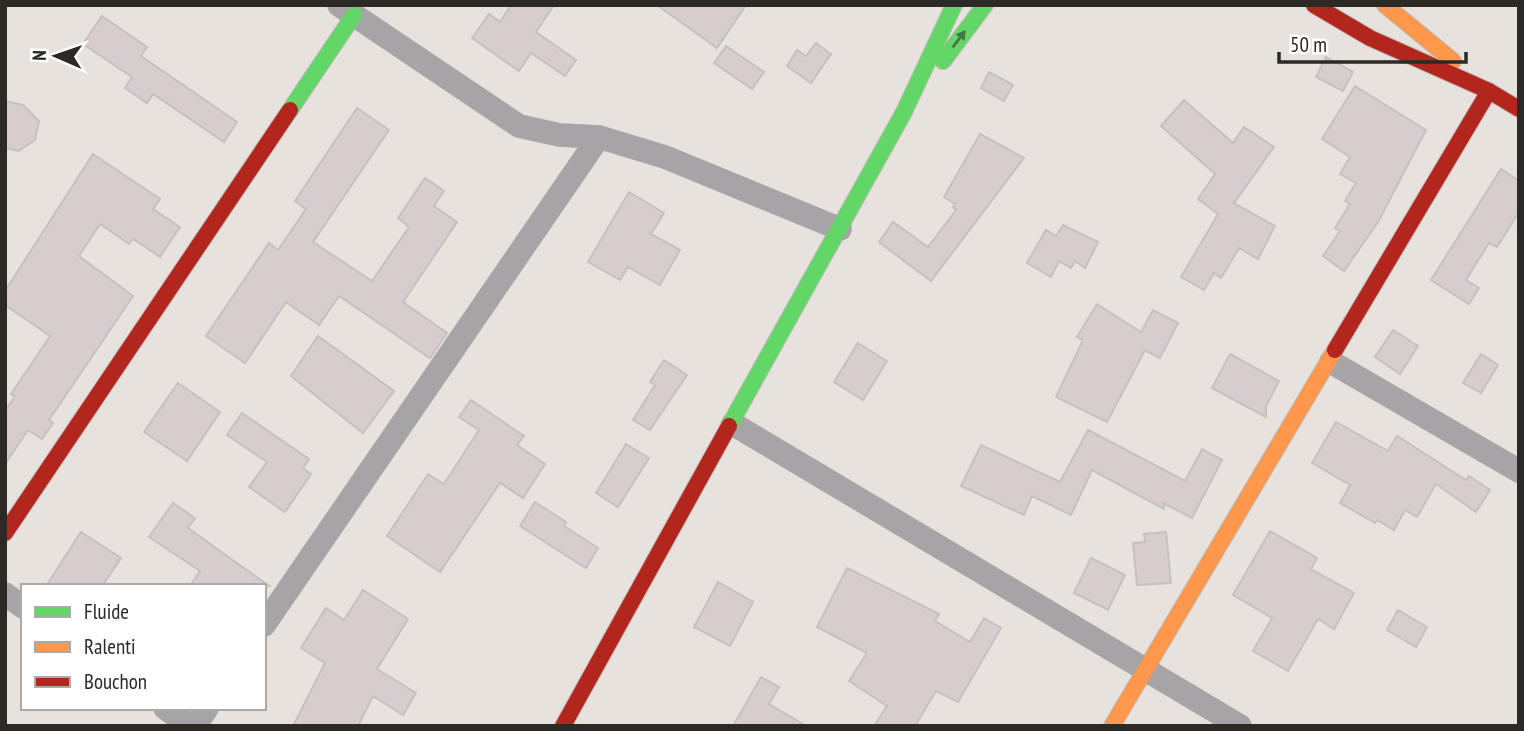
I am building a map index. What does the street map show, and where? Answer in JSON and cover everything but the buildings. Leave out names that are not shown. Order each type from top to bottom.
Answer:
[{"type":"main road","points":[[563,726],[904,112],[954,5]]},
{"type":"main road","points":[[904,112],[985,5]]},
{"type":"main road","points":[[1314,5],[1370,38],[1489,91],[1519,109]]},
{"type":"main road","points":[[1385,5],[1489,91]]},
{"type":"main road","points":[[5,533],[346,10]]},
{"type":"main road","points":[[1112,726],[1331,362],[1489,91]]},
{"type":"street","points":[[346,10],[519,126],[560,135],[599,137],[665,157],[839,229]]},
{"type":"street","points":[[266,622],[599,137]]},
{"type":"street","points":[[1331,362],[1519,471]]},
{"type":"street","points":[[733,424],[1240,726]]},
{"type":"street","points":[[5,594],[21,606]]},
{"type":"street","points":[[168,710],[193,726],[205,710]]},
{"type":"traffic: fast","points":[[729,426],[904,112],[954,5]]},
{"type":"traffic: fast","points":[[943,61],[985,5]]},
{"type":"traffic: fast","points":[[290,110],[354,15]]},
{"type":"traffic: slow","points":[[1385,5],[1453,61]]},
{"type":"traffic: slow","points":[[1112,726],[1335,350]]},
{"type":"traffic: jam","points":[[1314,5],[1370,38],[1489,91],[1519,109]]},
{"type":"traffic: jam","points":[[1335,350],[1489,91]]},
{"type":"traffic: jam","points":[[5,533],[290,110]]},
{"type":"traffic: jam","points":[[563,726],[729,426]]}]
